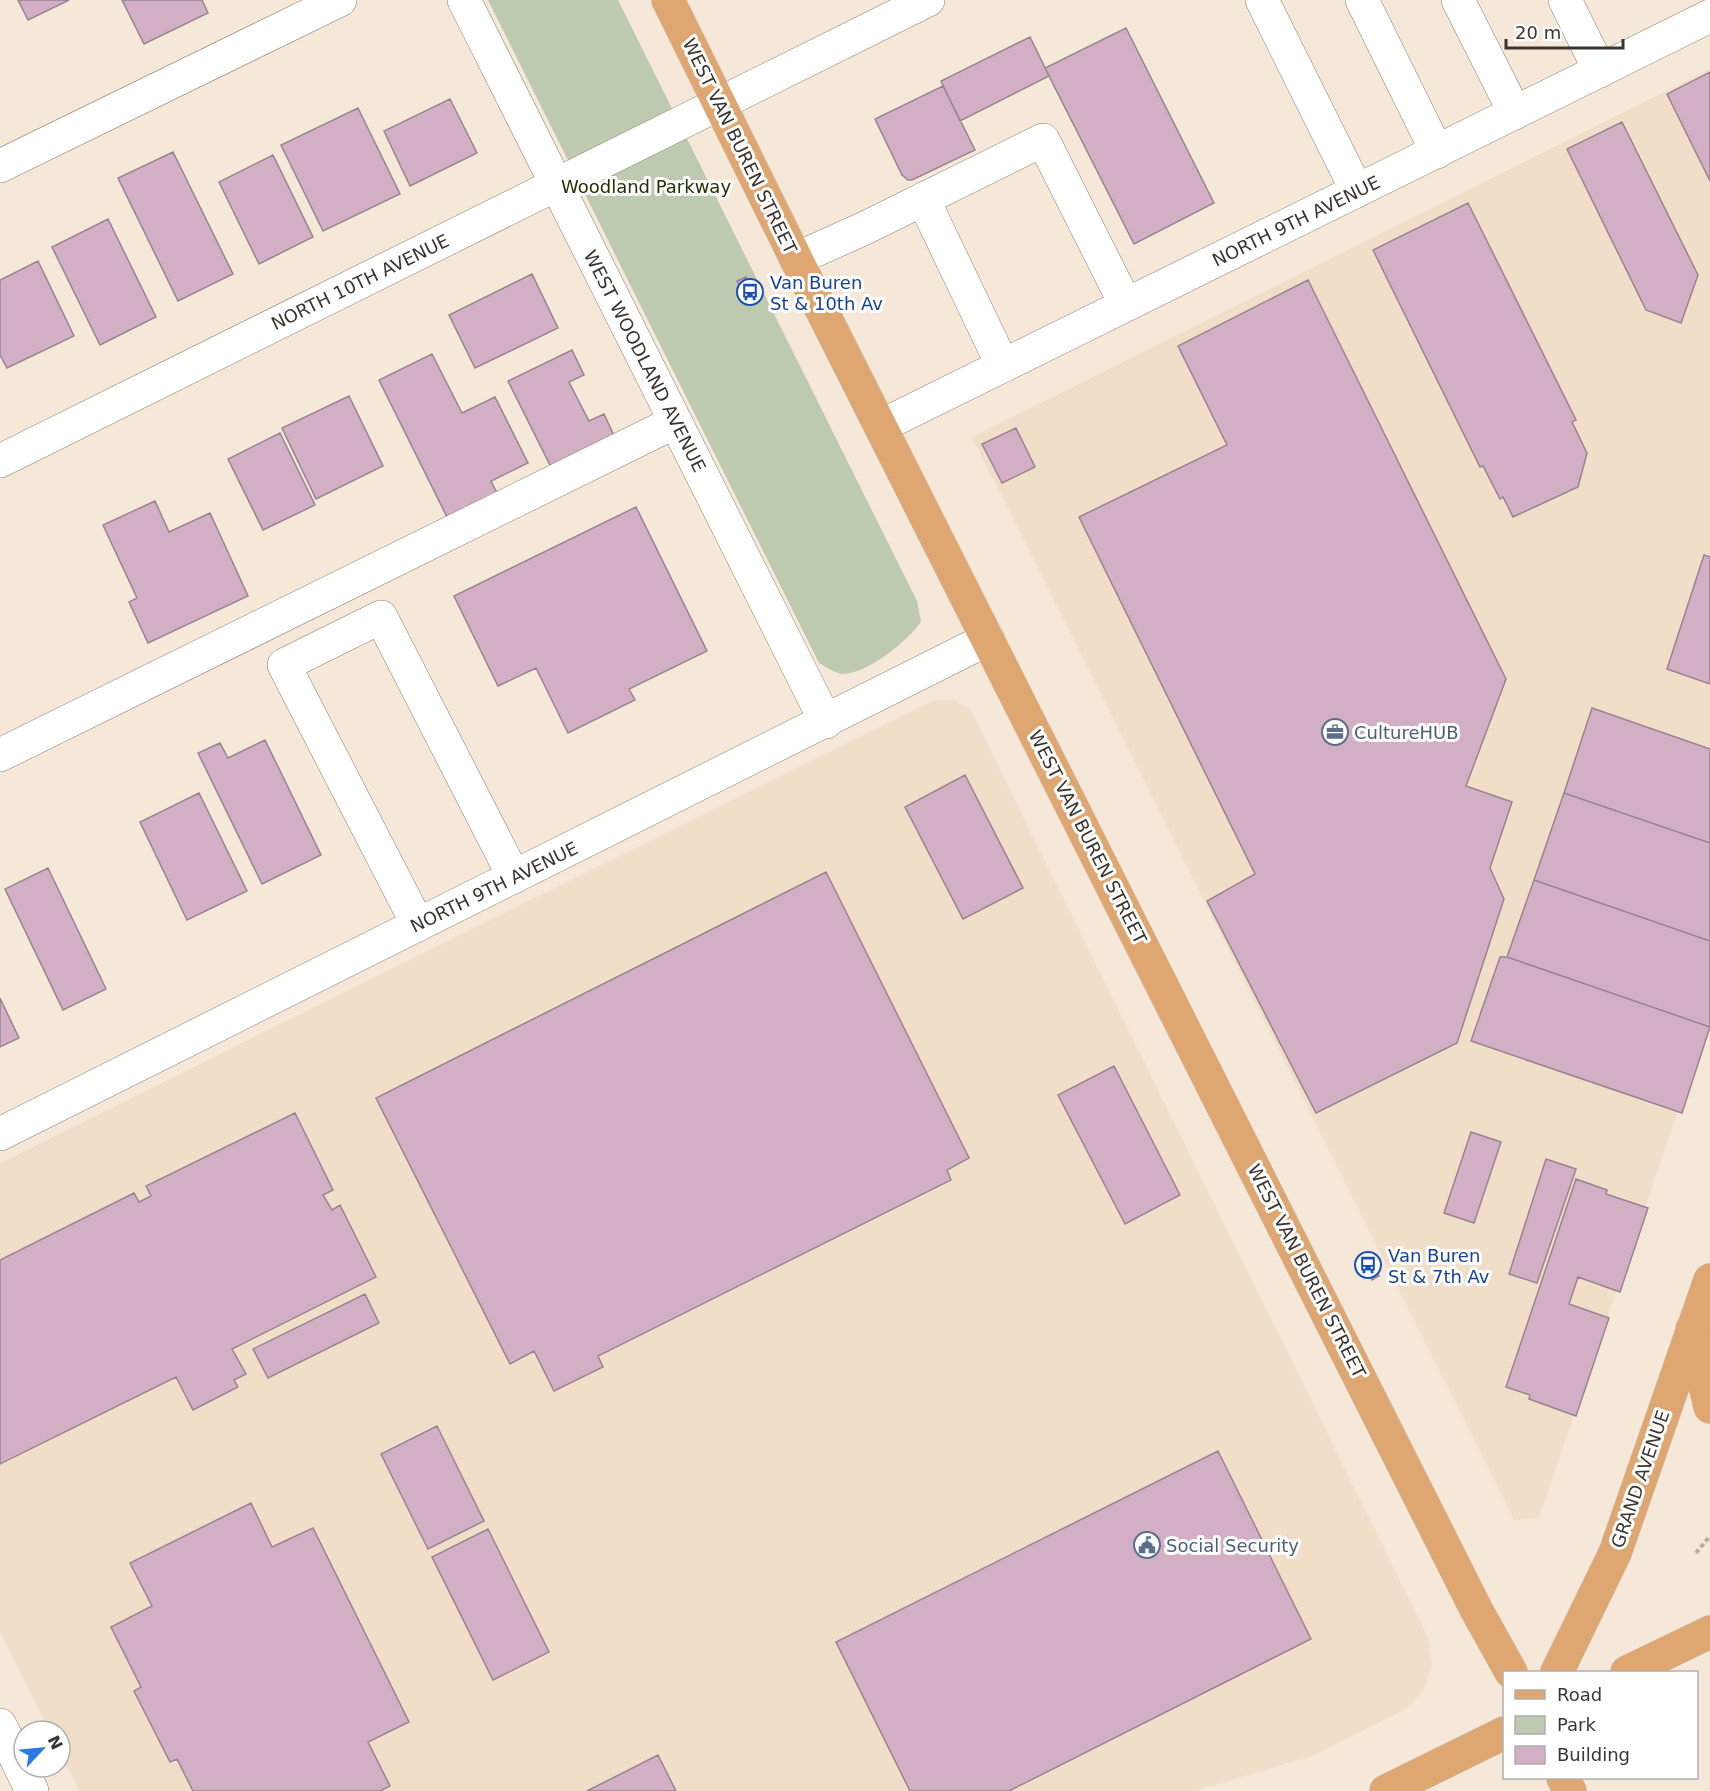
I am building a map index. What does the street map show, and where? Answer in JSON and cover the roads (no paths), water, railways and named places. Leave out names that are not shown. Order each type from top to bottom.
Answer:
[{"type":"main road","name":"WEST VAN BUREN STREET","points":[[668,0],[796,259],[1477,1611],[1510,1671]]},
{"type":"main road","name":"GRAND AVENUE","points":[[1557,1671],[1615,1553],[1710,1280]]},
{"type":"main road","points":[[1692,1329],[1710,1407]]},
{"type":"main road","points":[[1629,1671],[1710,1632]]},
{"type":"main road","points":[[1386,1791],[1503,1733]]},
{"type":"street","points":[[0,166],[340,0]]},
{"type":"street","name":"WEST WOODLAND AVENUE","points":[[464,0],[826,722]]},
{"type":"street","name":"NORTH 10TH AVENUE","points":[[0,461],[928,0]]},
{"type":"street","points":[[1262,0],[1357,191]]},
{"type":"street","points":[[1362,0],[1437,152]]},
{"type":"street","points":[[1458,0],[1515,113]]},
{"type":"street","points":[[1564,0],[1600,71]]},
{"type":"street","name":"NORTH 9TH AVENUE","points":[[881,426],[1710,16]]},
{"type":"street","points":[[796,259],[1044,140],[1126,305]]},
{"type":"street","points":[[923,199],[1003,366]]},
{"type":"street","points":[[0,755],[675,422]]},
{"type":"street","points":[[418,925],[284,665],[381,617],[514,877]]},
{"type":"street","name":"NORTH 9TH AVENUE","points":[[0,1134],[988,639]]},
{"type":"street","points":[[0,1725],[25,1789]]},
{"type":"place","name":"Van Buren St & 10th Av","points":[[750,292]]},
{"type":"place","name":"CultureHUB","points":[[1335,732]]},
{"type":"place","name":"Van Buren St & 7th Av","points":[[1368,1265]]},
{"type":"place","name":"Social Security","points":[[1147,1545]]},
{"type":"park label","name":"Woodland Parkway","points":[[646,186]]}]
